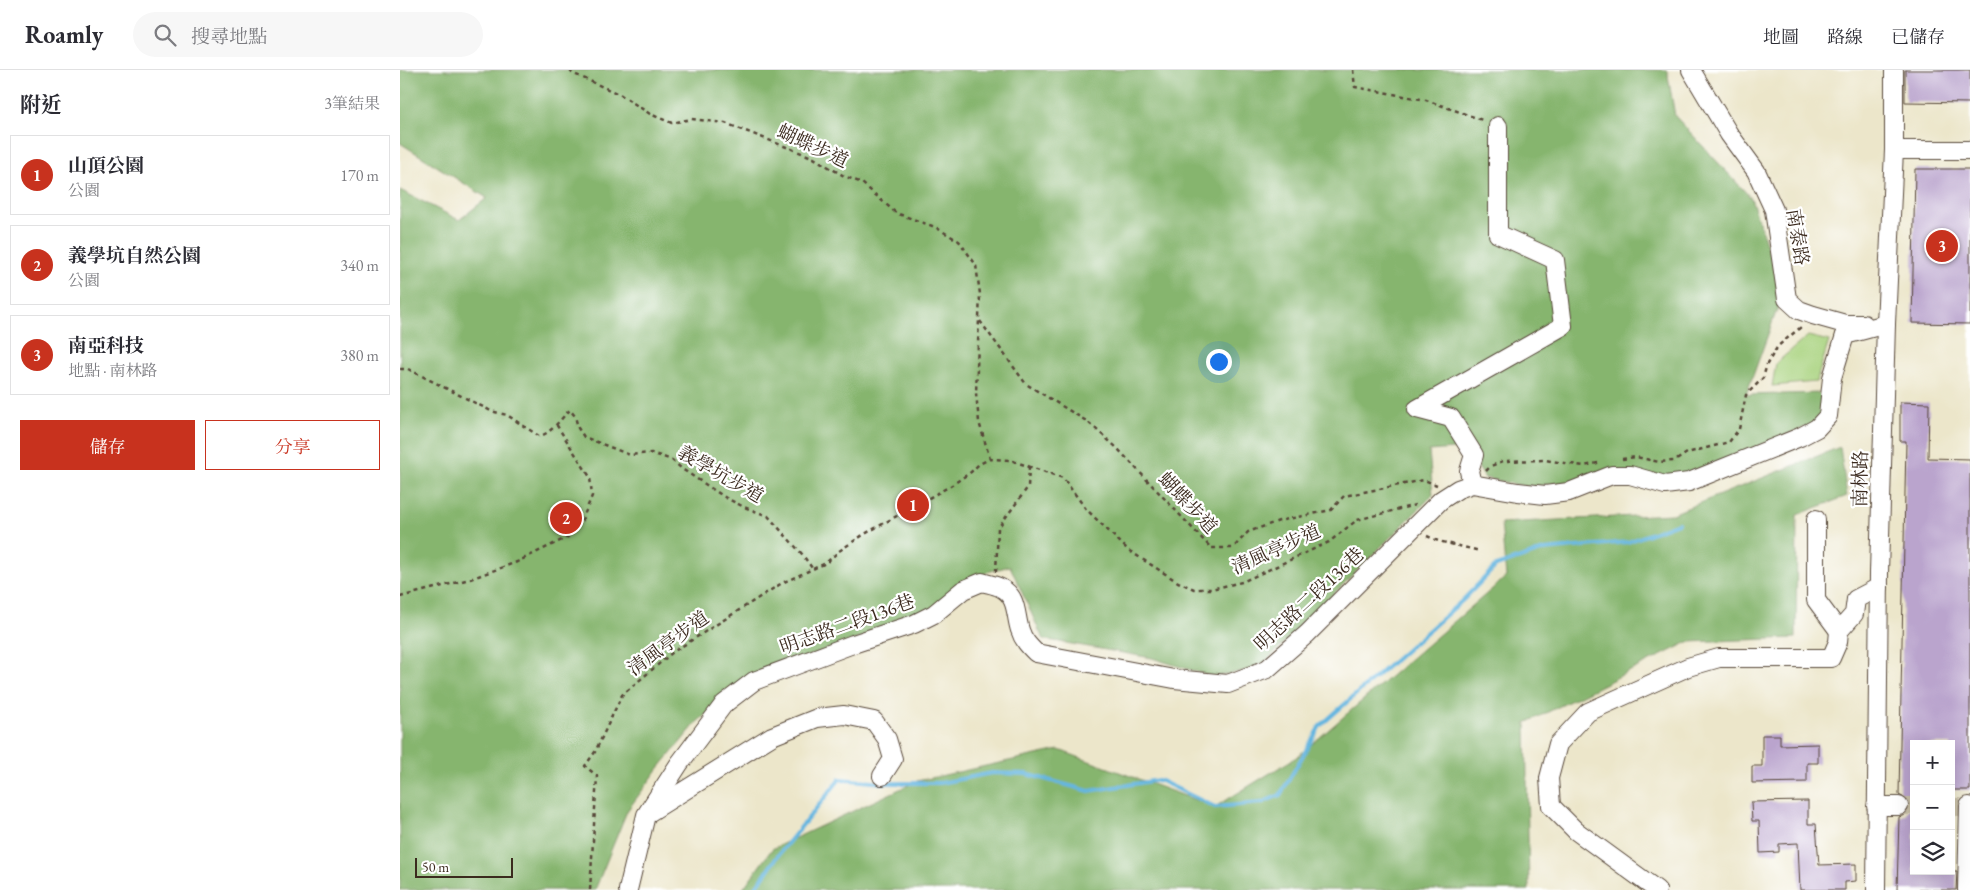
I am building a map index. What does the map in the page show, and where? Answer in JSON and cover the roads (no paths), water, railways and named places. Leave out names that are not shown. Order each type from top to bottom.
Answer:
[{"type":"street","name":"南泰路","points":[[1691,70],[1729,134],[1756,171],[1774,210],[1787,299],[1799,310],[1844,324],[1886,324]]},
{"type":"street","name":"南林路","points":[[1876,890],[1879,587],[1886,324],[1894,150],[1894,70]]},
{"type":"street","points":[[1498,126],[1498,234],[1556,260],[1563,326],[1417,409],[1451,418],[1474,455],[1469,471],[1471,482],[1518,492],[1545,495],[1569,492],[1612,476],[1630,475],[1665,485],[1689,482],[1800,437],[1817,428],[1828,416],[1832,378],[1845,335],[1886,324]]},
{"type":"street","points":[[1894,150],[1970,150]]},
{"type":"street","name":"明志路二段136巷","points":[[628,890],[646,815],[679,764],[724,704],[754,681],[853,644],[914,624],[934,614],[963,590],[982,582],[1002,588],[1011,596],[1016,607],[1019,629],[1025,642],[1036,653],[1174,680],[1228,684],[1267,668],[1307,634],[1441,500],[1471,482]]},
{"type":"street","points":[[1816,519],[1816,600],[1839,630]]},
{"type":"street","points":[[1658,890],[1576,831],[1552,806],[1549,778],[1558,744],[1588,712],[1688,667],[1719,658],[1831,658],[1838,642],[1839,630],[1854,614],[1856,599],[1879,587]]},
{"type":"street","points":[[646,815],[772,736],[817,718],[844,715],[874,722],[887,739],[893,759],[882,776]]},
{"type":"street","points":[[1876,806],[1899,806]]},
{"type":"street","points":[[1966,807],[1968,890]]},
{"type":"waterway","points":[[754,890],[779,854],[840,779],[884,783],[940,783],[992,773],[1026,774],[1089,791],[1159,780],[1215,807],[1261,803],[1280,795],[1320,726],[1463,600],[1496,566],[1544,550],[1628,542],[1678,523]]},
{"type":"tunnel","points":[[1899,806],[1910,806]]},
{"type":"tunnel","points":[[1955,807],[1960,807]]},
{"type":"place","name":"南亞科技","points":[[1942,246]]},
{"type":"place","name":"山頂公園","points":[[913,505]]},
{"type":"place","name":"義學坑自然公園","points":[[566,518]]}]
